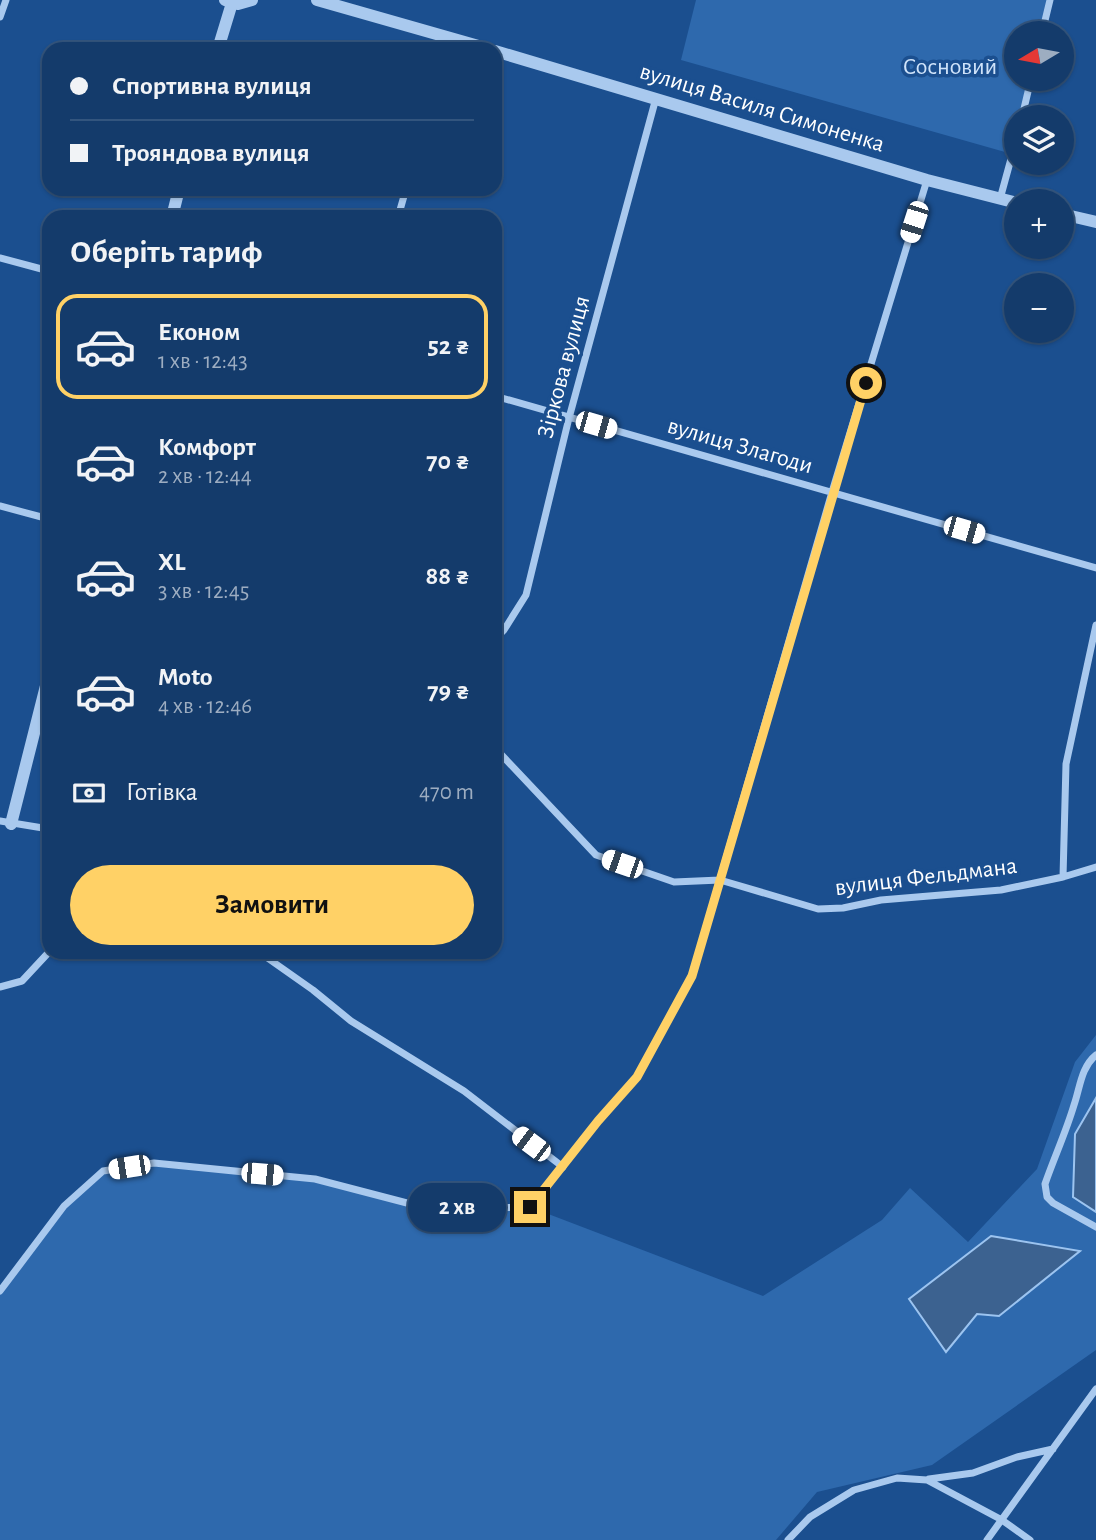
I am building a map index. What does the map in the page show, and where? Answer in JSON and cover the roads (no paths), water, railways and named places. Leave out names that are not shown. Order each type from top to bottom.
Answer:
[{"type":"street","points":[[0,17],[6,0]]},
{"type":"street","points":[[219,42],[228,1],[244,3],[252,0]]},
{"type":"street","points":[[317,0],[442,42]]},
{"type":"street","points":[[1045,21],[1050,0]]},
{"type":"street","name":"вулиця Василя Симоненка","points":[[502,53],[928,180],[1004,200]]},
{"type":"street","name":"Зіркова вулиця","points":[[502,632],[526,594],[569,418],[656,97]]},
{"type":"street","points":[[1000,199],[1007,175]]},
{"type":"street","points":[[0,1291],[64,1206],[103,1171],[154,1163],[315,1179],[430,1209],[530,1207],[598,1121],[637,1077],[692,976],[832,492],[928,180]]},
{"type":"street","points":[[1074,217],[1096,222]]},
{"type":"street","points":[[0,258],[42,269]]},
{"type":"street","name":"вулиця Злагоди","points":[[502,398],[1096,568]]},
{"type":"street","points":[[0,506],[42,517]]},
{"type":"street","points":[[1063,877],[1066,764],[1096,625]]},
{"type":"street","points":[[42,698],[5,822],[42,828]]},
{"type":"street","points":[[502,755],[596,855],[674,882],[720,880]]},
{"type":"street","name":"вулиця Фельдмана","points":[[720,880],[818,909],[843,908],[881,900],[1001,890],[1096,867]]},
{"type":"street","points":[[0,987],[22,981],[42,959]]},
{"type":"street","points":[[269,959],[351,1021],[464,1091],[563,1167]]},
{"type":"street","points":[[1096,1055],[1084,1071],[1074,1108],[1045,1184],[1047,1197],[1053,1203],[1096,1227]]},
{"type":"street","points":[[987,1540],[1096,1389]]},
{"type":"street","points":[[788,1540],[810,1517],[853,1490],[897,1478],[928,1480],[973,1473],[1017,1457],[1054,1449]]},
{"type":"street","points":[[928,1480],[1002,1520],[1030,1540]]},
{"type":"park label","name":"Сосновий","points":[[950,67]]}]
